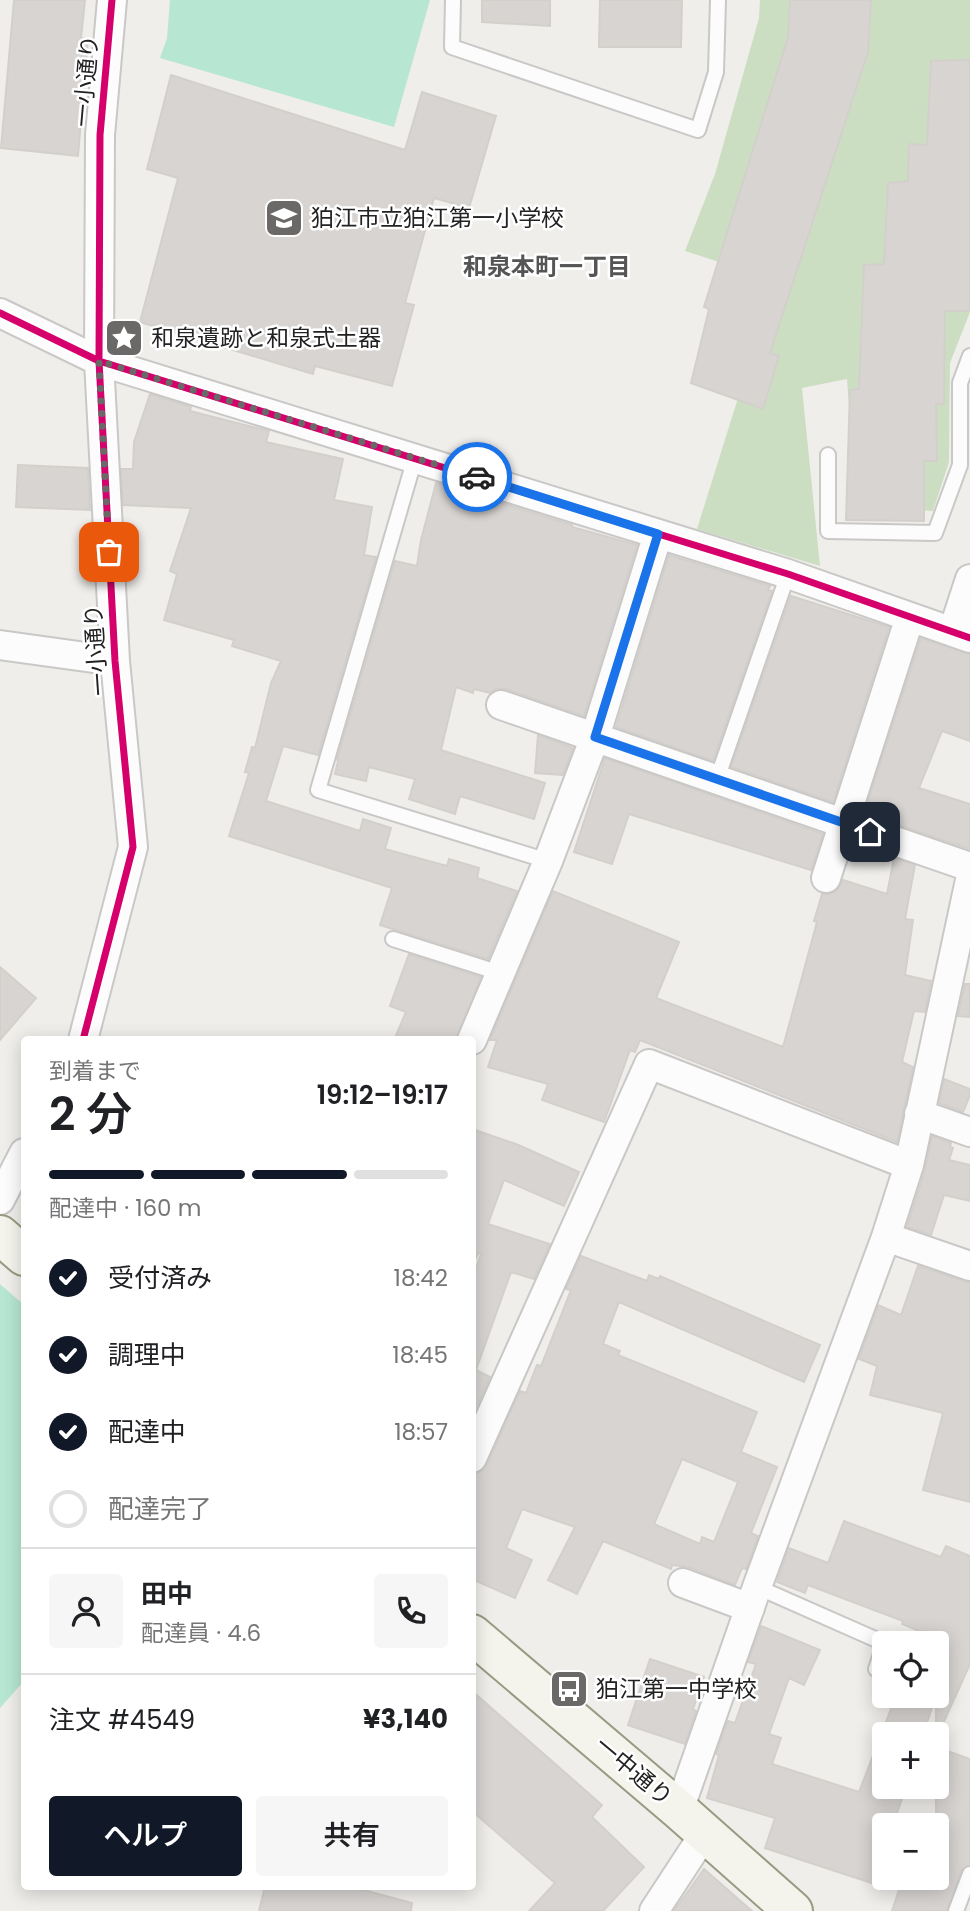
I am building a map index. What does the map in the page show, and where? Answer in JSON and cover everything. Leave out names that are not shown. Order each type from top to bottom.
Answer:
[{"type":"street","name":"一小通り","points":[[84,1036],[132,847],[115,662],[99,361],[100,135],[112,0]]},
{"type":"street","points":[[0,313],[99,361],[788,574],[962,634],[970,579]]},
{"type":"street","points":[[474,1036],[548,861],[595,737],[658,534]]},
{"type":"street","points":[[826,878],[910,617]]},
{"type":"street","points":[[0,645],[115,662]]},
{"type":"street","points":[[501,705],[970,867]]},
{"type":"street","points":[[654,1911],[692,1821],[754,1598],[886,1237],[909,1165],[970,880]]},
{"type":"street","points":[[476,1449],[649,1064],[909,1165]]},
{"type":"street","points":[[919,1114],[970,1132]]},
{"type":"street","points":[[0,1200],[21,1159]]},
{"type":"street","points":[[0,1235],[21,1253]]},
{"type":"street","points":[[886,1237],[970,1266]]},
{"type":"street","points":[[683,1583],[754,1598]]},
{"type":"street","name":"一中通り","points":[[476,1637],[692,1821],[793,1911]]},
{"type":"lane","points":[[453,0],[452,47],[698,130],[716,72],[718,0]]},
{"type":"lane","points":[[828,455],[828,531],[935,533],[960,465],[960,383],[970,356]]},
{"type":"lane","points":[[415,458],[318,790],[548,861]]},
{"type":"lane","points":[[717,779],[788,574]]},
{"type":"lane","points":[[393,939],[500,973]]},
{"type":"lane","points":[[754,1598],[872,1640]]},
{"type":"lane","points":[[956,1911],[970,1874]]},
{"type":"green space","points":[[170,0],[430,0],[394,127],[160,58],[167,38]]},
{"type":"green space","points":[[760,0],[970,0],[970,312],[950,363],[949,462],[933,511],[856,505],[847,379],[802,388],[820,566],[697,529],[775,280],[685,251],[715,174],[759,18]]},
{"type":"green space","points":[[0,1284],[21,1302],[21,1684],[0,1708]]},
{"type":"building","points":[[14,0],[85,0],[81,38],[88,39],[78,156],[1,148]]},
{"type":"building","points":[[482,0],[550,0],[550,26],[482,22]]},
{"type":"building","points":[[600,0],[682,0],[681,47],[599,47]]},
{"type":"building","points":[[790,0],[871,0],[868,52],[770,353],[779,356],[763,409],[691,383],[709,309],[704,307],[788,37]]},
{"type":"building","points":[[970,60],[970,311],[945,311],[944,404],[936,404],[937,461],[924,461],[924,521],[846,520],[850,390],[859,389],[864,265],[884,264],[888,183],[908,181],[909,144],[927,145],[931,61]]},
{"type":"building","points":[[171,75],[405,150],[422,92],[496,116],[469,208],[434,198],[405,303],[414,305],[392,386],[315,366],[313,374],[140,322],[178,178],[147,169]]},
{"type":"building","points":[[150,394],[191,407],[190,411],[269,431],[266,442],[343,459],[334,500],[372,507],[364,555],[376,557],[318,755],[283,746],[266,801],[360,831],[363,819],[391,828],[385,849],[447,866],[449,859],[479,868],[477,878],[517,891],[488,959],[380,925],[392,888],[229,836],[249,773],[245,772],[252,747],[255,748],[271,683],[281,661],[232,646],[234,640],[164,620],[177,574],[170,571],[191,508],[123,505],[121,469],[133,469],[134,442]]},
{"type":"building","points":[[18,465],[88,468],[90,510],[16,507]]},
{"type":"building","points":[[436,483],[637,545],[584,716],[506,689],[497,689],[490,693],[474,689],[473,693],[456,687],[441,750],[545,783],[534,819],[460,796],[455,814],[409,799],[415,779],[369,767],[366,781],[335,774],[395,561],[417,566]]},
{"type":"building","points":[[669,555],[770,586],[768,590],[772,591],[713,761],[616,727]]},
{"type":"building","points":[[791,596],[889,627],[833,802],[731,767]]},
{"type":"building","points":[[921,638],[970,654],[970,741],[942,731],[919,788],[970,804],[970,849],[864,813]]},
{"type":"building","points":[[538,735],[573,748],[563,775],[535,773]]},
{"type":"building","points":[[605,758],[823,834],[811,870],[629,814],[612,864],[574,852]]},
{"type":"building","points":[[894,858],[915,865],[905,919],[913,920],[905,975],[931,981],[925,1012],[914,1011],[902,1062],[913,1067],[897,1142],[640,1040],[635,1052],[630,1050],[604,1122],[542,1100],[548,1084],[488,1067],[497,1040],[490,1040],[553,891],[679,942],[656,998],[783,1047],[822,894],[837,891],[843,880],[887,894]]},
{"type":"building","points":[[409,954],[481,977],[458,1036],[396,1036],[406,1012],[390,1006]]},
{"type":"building","points":[[0,967],[36,998],[0,1040]]},
{"type":"building","points":[[965,984],[970,984],[970,1017],[958,1016]]},
{"type":"building","points":[[944,1079],[970,1089],[963,1112],[939,1103]]},
{"type":"building","points":[[476,1130],[516,1144],[579,1172],[564,1206],[504,1180],[488,1224],[550,1244],[534,1279],[511,1272],[476,1370],[476,1268],[481,1254],[478,1253],[476,1258]]},
{"type":"building","points":[[932,1136],[951,1143],[950,1147],[953,1148],[949,1160],[970,1165],[970,1201],[944,1195],[931,1235],[907,1227],[925,1170]]},
{"type":"building","points":[[581,1256],[647,1281],[649,1275],[659,1279],[660,1276],[820,1345],[804,1382],[619,1302],[603,1344],[620,1351],[618,1355],[757,1412],[741,1452],[777,1467],[751,1533],[758,1536],[746,1569],[742,1568],[735,1585],[689,1567],[672,1565],[671,1569],[603,1541],[577,1594],[548,1580],[575,1527],[522,1509],[506,1548],[532,1560],[515,1598],[476,1581],[476,1473],[487,1465],[520,1391],[526,1393],[537,1365],[541,1366],[571,1290],[566,1289]],"holes":[[[682,1459],[738,1482],[714,1542],[702,1537],[700,1544],[654,1524]]]},
{"type":"building","points":[[918,1266],[970,1283],[970,1502],[923,1490],[943,1413],[870,1395],[877,1366],[859,1359],[878,1305],[901,1315]]},
{"type":"building","points":[[476,1370],[490,1377],[476,1407]]},
{"type":"building","points":[[844,1521],[941,1557],[946,1546],[970,1556],[970,1664],[944,1722],[936,1722],[936,1708],[949,1708],[949,1631],[919,1631],[902,1624],[903,1621],[808,1585],[805,1593],[777,1582],[789,1548],[828,1563]]},
{"type":"building","points":[[761,1626],[820,1650],[804,1685],[789,1678],[769,1734],[781,1738],[772,1764],[859,1792],[872,1758],[872,1799],[902,1799],[897,1813],[872,1813],[872,1883],[765,1848],[775,1818],[707,1798],[719,1755],[716,1754],[728,1721],[735,1723],[756,1664],[748,1662]]},
{"type":"building","points":[[650,1659],[704,1677],[685,1744],[628,1725]]},
{"type":"building","points":[[476,1695],[602,1805],[592,1817],[644,1867],[603,1911],[529,1911],[555,1883],[476,1814]]},
{"type":"building","points":[[891,1708],[932,1708],[927,1722],[886,1722]]},
{"type":"building","points":[[949,1752],[970,1759],[970,1865],[961,1871],[947,1911],[892,1911],[899,1890],[949,1890],[949,1813],[936,1813],[936,1799],[949,1799]]},
{"type":"building","points":[[704,1869],[752,1911],[674,1911]]},
{"type":"building","points":[[264,1890],[364,1890],[412,1903],[411,1911],[259,1911]]},
{"type":"cycle path","points":[[84,1036],[133,847],[115,661],[99,361],[100,135],[112,0]]},
{"type":"cycle path","points":[[0,313],[99,361],[788,574],[970,638]]},
{"type":"way so far","points":[[109,552],[99,361],[477,477]]},
{"type":"place","name":"狛江市立狛江第一小学校","points":[[284,218]]},
{"type":"place","name":"和泉遺跡と和泉式土器","points":[[124,338]]},
{"type":"place","name":"狛江第一中学校","points":[[569,1689]]},
{"type":"district","name":"和泉本町一丁目","points":[[547,267]]},
{"type":"route","points":[[477,477],[658,534],[595,737],[870,832]]}]
